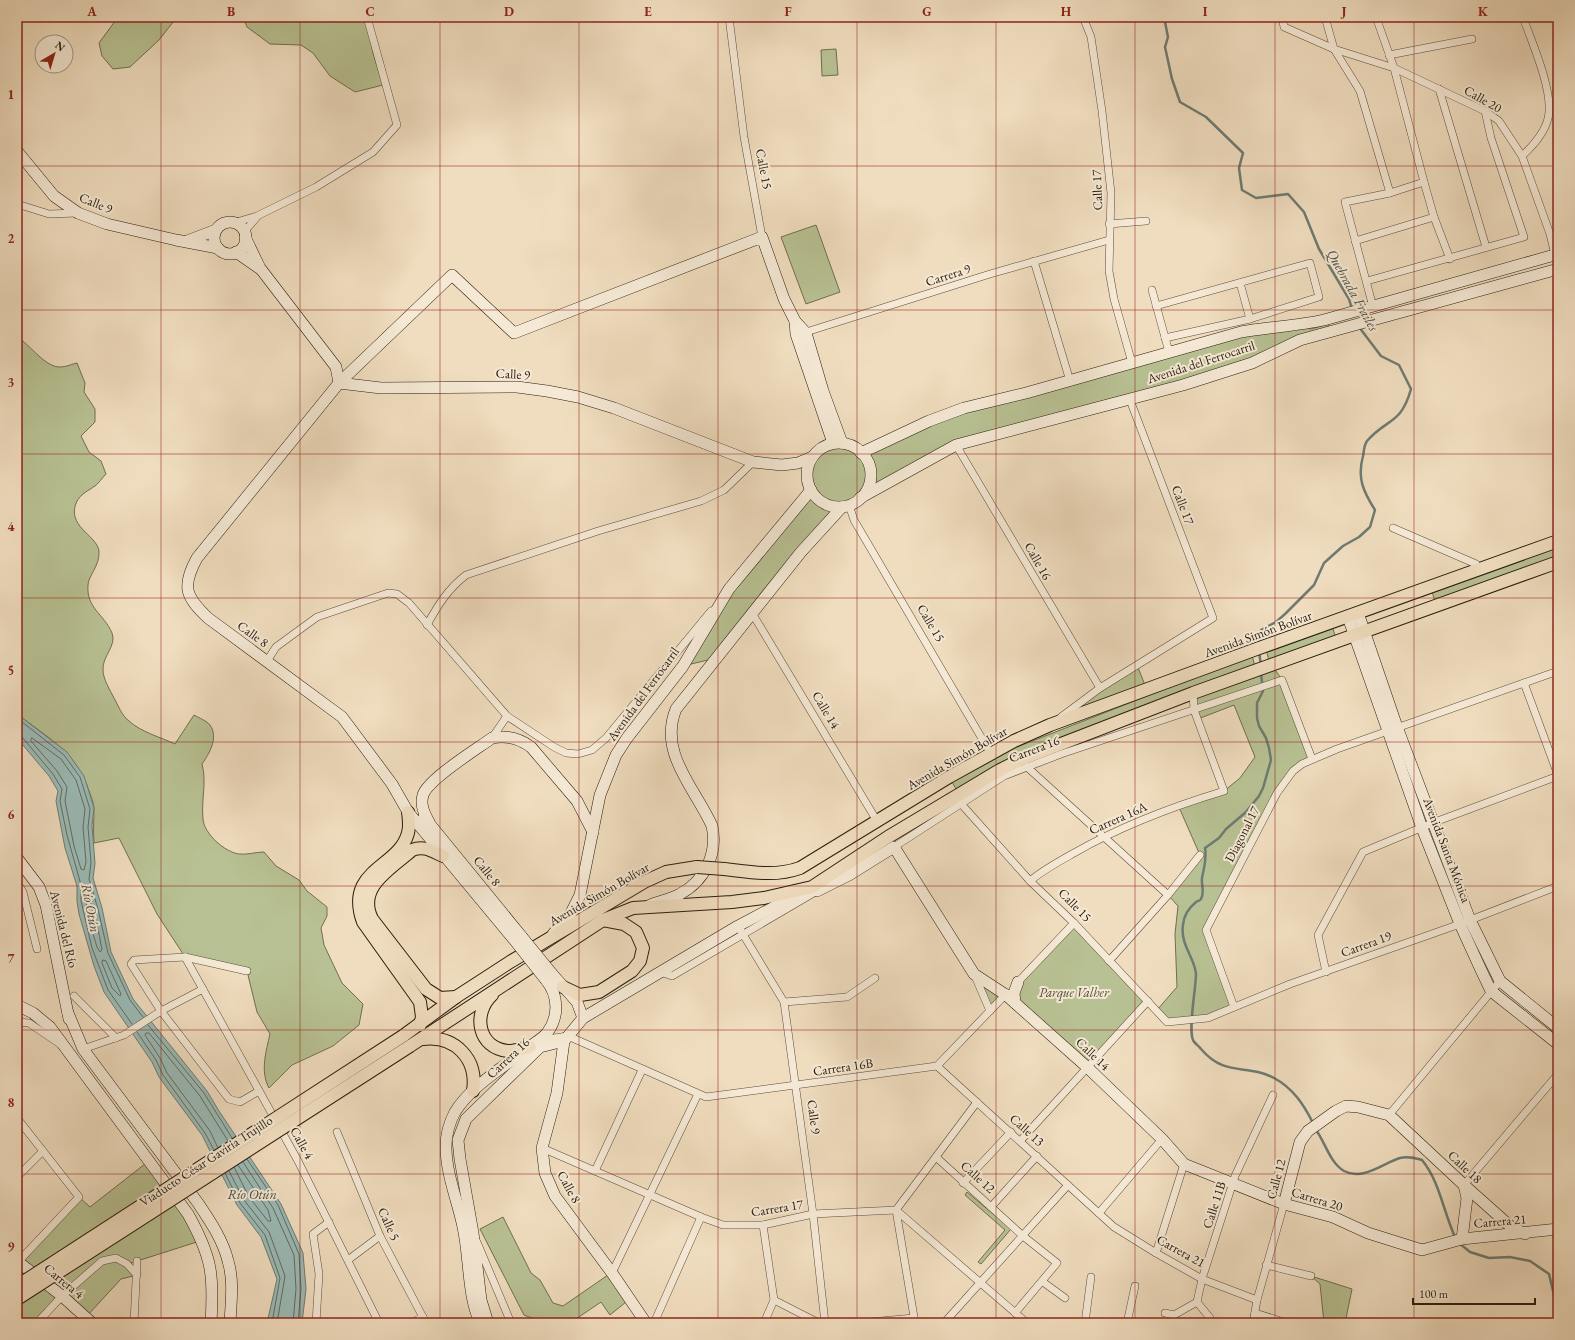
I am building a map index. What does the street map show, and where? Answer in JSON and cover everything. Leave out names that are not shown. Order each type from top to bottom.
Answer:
[{"type":"main road","name":"Calle 9","points":[[17,151],[54,196],[78,213],[107,224],[218,248]]},
{"type":"main road","points":[[245,234],[243,246],[236,252],[226,253],[218,248],[214,239],[216,230],[224,224],[233,223],[238,225],[245,234],[260,268],[336,367],[339,383]]},
{"type":"main road","name":"Calle 9","points":[[186,241],[216,230]]},
{"type":"main road","name":"Calle 15","points":[[762,237],[784,299],[801,334],[823,391],[838,443]]},
{"type":"main road","points":[[339,383],[452,275],[514,333],[762,237]]},
{"type":"main road","points":[[236,252],[260,268]]},
{"type":"main road","name":"Avenida del Ferrocarril","points":[[861,453],[929,421],[964,408],[1070,381],[1169,352],[1260,328],[1295,326],[1342,315],[1556,255]]},
{"type":"main road","name":"Avenida del Ferrocarril","points":[[860,498],[956,446],[1047,420],[1130,400],[1195,382],[1252,362],[1300,340],[1367,320],[1558,269]]},
{"type":"main road","name":"Calle 9","points":[[339,383],[381,388],[517,387],[547,391],[585,399],[626,412],[752,462],[782,465],[798,463],[812,457]]},
{"type":"main road","name":"Calle 8","points":[[339,383],[197,558],[191,568],[188,586],[189,594],[193,603],[208,618],[342,717],[392,784],[408,812],[443,856],[519,940]]},
{"type":"main road","points":[[648,906],[684,891],[701,876],[711,857],[714,843],[712,826],[678,766],[672,745],[671,725],[673,717],[681,701],[802,552],[846,506],[860,498],[865,493],[870,479],[869,465],[861,453],[849,445],[838,443],[821,448],[812,457],[807,474],[811,490],[822,502],[829,505],[846,506]]},
{"type":"main road","name":"Avenida del Ferrocarril","points":[[548,938],[560,927],[577,904],[584,882],[600,795],[616,755],[627,738],[683,666],[729,589],[811,490]]},
{"type":"main road","name":"Avenida Simón Bolívar","points":[[403,1036],[420,1025],[456,997],[548,938],[646,880],[666,872],[697,867],[769,874],[791,871],[809,864],[990,754],[1014,741],[1250,651],[1558,542]]},
{"type":"main road","name":"Avenida Simón Bolívar","points":[[410,1046],[423,1039],[516,975],[603,920],[633,908],[732,902],[814,889],[888,837],[958,801],[1022,759],[1192,693],[1558,562]]},
{"type":"main road","points":[[1353,615],[1359,634]]},
{"type":"main road","name":"Avenida Santa Mónica","points":[[1359,634],[1392,729],[1422,828],[1465,922],[1492,991],[1558,1044]]},
{"type":"main road","name":"Avenida Santa Mónica","points":[[1392,729],[1434,822],[1465,922],[1500,981],[1558,1028]]},
{"type":"main road","points":[[429,822],[422,804],[423,795],[427,787],[492,738],[504,736],[523,742],[531,747],[577,801],[593,832]]},
{"type":"main road","name":"Calle 8","points":[[392,784],[429,822],[519,940],[550,978],[563,987],[577,1002],[583,1018]]},
{"type":"main road","points":[[408,812],[409,827],[405,840],[368,878],[361,891],[358,907],[363,922],[420,1002],[422,1010],[420,1025]]},
{"type":"main road","points":[[443,856],[420,847],[412,850],[374,884],[368,897],[367,905],[372,919],[426,989],[440,998],[456,997]]},
{"type":"main road","name":"Carrera 16","points":[[473,1233],[458,1140],[462,1126],[472,1111],[536,1044],[566,1039],[583,1018],[661,972],[741,930],[814,889],[849,875],[894,847]]},
{"type":"main road","name":"Calle 14","points":[[894,847],[974,974],[1006,995],[1088,1068],[1162,1139],[1184,1164]]},
{"type":"main road","name":"Avenida del Río","points":[[18,861],[39,887],[46,905],[68,1013]]},
{"type":"main road","points":[[563,987],[580,995],[599,992],[632,971],[640,961],[643,948],[636,932],[624,924],[603,920]]},
{"type":"main road","points":[[516,975],[484,1004],[480,1017],[481,1028],[489,1042],[502,1050],[517,1050],[536,1044],[553,1052],[562,1064]]},
{"type":"main road","points":[[480,1323],[472,1298],[464,1229],[446,1148],[450,1122],[458,1107],[473,1091],[536,1044],[553,1022],[556,1008],[550,978]]},
{"type":"main road","points":[[1015,1003],[1014,993],[1018,982]]},
{"type":"main road","points":[[17,1005],[42,1019],[70,1052],[188,1214],[203,1240],[208,1255],[213,1286],[211,1323]]},
{"type":"main road","points":[[68,1013],[83,1049],[198,1203],[214,1228],[228,1261],[231,1284],[230,1323]]},
{"type":"main road","points":[[68,1013],[70,1052]]},
{"type":"main road","name":"Viaducto César Gaviria Trujillo","points":[[17,1286],[403,1036]]},
{"type":"main road","points":[[423,1039],[431,1038],[446,1040],[465,1054],[474,1076],[473,1091]]},
{"type":"main road","name":"Calle 8","points":[[566,1039],[557,1093],[542,1148],[545,1173],[555,1196],[612,1273],[646,1323]]},
{"type":"main road","name":"Viaducto César Gaviria Trujillo","points":[[17,1299],[410,1046]]},
{"type":"main road","name":"Calle 12","points":[[1284,1204],[1300,1142],[1308,1131],[1329,1115],[1346,1106],[1358,1107],[1389,1115]]},
{"type":"main road","name":"Calle 18","points":[[1389,1115],[1510,1226],[1525,1234]]},
{"type":"main road","name":"Carrera 20","points":[[1184,1164],[1284,1204],[1328,1215],[1368,1233],[1422,1250]]},
{"type":"main road","points":[[1462,1239],[1467,1198],[1464,1185]]},
{"type":"main road","name":"Carrera 21","points":[[1422,1250],[1450,1241],[1462,1239],[1525,1234],[1558,1229]]},
{"type":"main road","points":[[473,1233],[479,1288],[488,1323]]},
{"type":"main road","name":"Carrera 4","points":[[18,1262],[62,1296],[92,1323]]},
{"type":"street","points":[[233,223],[257,216],[316,187],[373,152],[397,125],[367,17]]},
{"type":"street","name":"Calle 15","points":[[729,17],[744,137],[762,237]]},
{"type":"street","name":"Calle 17","points":[[1083,17],[1091,37],[1102,111],[1111,194],[1109,224],[1109,271],[1114,299],[1132,363]]},
{"type":"street","name":"Calle 20","points":[[1282,17],[1284,27],[1334,48],[1394,68],[1484,111],[1499,121],[1522,156],[1556,255]]},
{"type":"street","points":[[1325,17],[1334,48],[1360,91],[1390,193]]},
{"type":"street","points":[[1385,17],[1376,18],[1394,68],[1434,217],[1450,259]]},
{"type":"street","points":[[1522,156],[1532,147],[1543,130],[1549,114],[1548,93],[1523,17]]},
{"type":"street","points":[[1390,55],[1472,39]]},
{"type":"street","points":[[1439,89],[1486,247]]},
{"type":"street","points":[[1367,281],[1450,259],[1486,247],[1524,237],[1491,138],[1484,111]]},
{"type":"street","points":[[1369,308],[1367,281],[1345,202],[1390,193],[1424,182]]},
{"type":"street","points":[[17,204],[49,214],[78,213]]},
{"type":"street","points":[[245,234],[257,216]]},
{"type":"street","points":[[1355,241],[1434,217]]},
{"type":"street","points":[[1109,224],[1146,221]]},
{"type":"street","name":"Carrera 9","points":[[801,334],[1034,261],[1109,240]]},
{"type":"street","points":[[1034,261],[1070,381]]},
{"type":"street","points":[[1156,306],[1310,263],[1319,297],[1250,319],[1165,338]]},
{"type":"street","points":[[1240,283],[1250,319]]},
{"type":"street","points":[[1152,290],[1169,352]]},
{"type":"street","name":"Calle 17","points":[[1100,688],[1213,618],[1130,400]]},
{"type":"street","name":"Calle 16","points":[[956,446],[1100,688]]},
{"type":"street","points":[[427,625],[442,599],[453,585],[466,575],[598,531],[701,501],[724,490],[752,462]]},
{"type":"street","name":"Calle 15","points":[[846,506],[990,754]]},
{"type":"street","points":[[1393,528],[1476,564],[1478,570]]},
{"type":"street","points":[[267,661],[276,647],[317,617],[388,593],[396,594],[409,603],[507,716],[560,751],[578,754],[592,750],[606,738],[729,589]]},
{"type":"street","name":"Calle 14","points":[[752,613],[877,822]]},
{"type":"street","points":[[1392,729],[1558,670]]},
{"type":"street","name":"Carrera 16","points":[[894,847],[958,801],[1004,776],[1061,754],[1282,680],[1312,759]]},
{"type":"street","points":[[1326,972],[1318,935],[1363,852],[1434,822],[1558,775],[1524,683]]},
{"type":"street","points":[[1050,726],[1100,688]]},
{"type":"street","points":[[1192,693],[1194,710]]},
{"type":"street","name":"Carrera 16A","points":[[1030,881],[1040,872],[1104,836],[1178,805],[1224,791],[1194,710]]},
{"type":"street","points":[[492,738],[507,716]]},
{"type":"street","name":"Diagonal 17","points":[[1234,1007],[1206,930],[1277,792],[1293,771],[1302,764],[1392,729]]},
{"type":"street","points":[[1027,767],[1168,895]]},
{"type":"street","name":"Calle 15","points":[[958,801],[1030,881],[1074,923],[1167,1022],[1182,1020]]},
{"type":"street","points":[[1109,961],[1168,895],[1200,855]]},
{"type":"street","points":[[17,882],[23,892],[37,949]]},
{"type":"street","name":"Carrera 19","points":[[1182,1020],[1208,1018],[1326,972],[1465,922],[1558,886]]},
{"type":"street","points":[[937,1066],[1074,923]]},
{"type":"street","name":"Calle 9","points":[[741,930],[784,1002],[813,1214],[825,1323]]},
{"type":"street","points":[[247,971],[185,957],[134,960],[131,964],[161,1011],[229,1099],[240,1102],[259,1091]]},
{"type":"street","name":"Calle 4","points":[[185,957],[298,1161],[379,1323]]},
{"type":"street","name":"Calle 14","points":[[974,974],[990,1011]]},
{"type":"street","points":[[784,1002],[847,997],[875,978]]},
{"type":"street","points":[[1389,1115],[1500,981]]},
{"type":"street","points":[[83,1049],[124,1035],[161,1011],[203,989]]},
{"type":"street","points":[[74,996],[116,1038]]},
{"type":"street","points":[[1021,1140],[1148,1001]]},
{"type":"street","points":[[17,1022],[29,1023],[70,1052]]},
{"type":"street","name":"Carrera 16B","points":[[566,1039],[706,1097],[937,1066]]},
{"type":"street","name":"Calle 13","points":[[937,1066],[1021,1140],[1099,1213]]},
{"type":"street","points":[[595,1171],[642,1070]]},
{"type":"street","points":[[1464,1185],[1558,1074]]},
{"type":"street","points":[[612,1273],[698,1094]]},
{"type":"street","name":"Calle 11B","points":[[1197,1302],[1202,1279],[1235,1176],[1273,1095]]},
{"type":"street","points":[[859,1323],[914,1321],[896,1210],[977,1102]]},
{"type":"street","points":[[17,1118],[79,1197],[18,1262]]},
{"type":"street","name":"Calle 5","points":[[337,1132],[380,1236],[425,1320]]},
{"type":"street","points":[[963,1183],[1011,1132]]},
{"type":"street","points":[[1099,1213],[1162,1139]]},
{"type":"street","name":"Carrera 17","points":[[542,1148],[650,1194],[701,1218],[723,1225],[763,1225],[813,1214],[896,1210]]},
{"type":"street","points":[[17,1177],[43,1151]]},
{"type":"street","points":[[991,1207],[1037,1156]]},
{"type":"street","name":"Calle 12","points":[[936,1157],[1023,1236],[1057,1263],[1043,1282]]},
{"type":"street","points":[[1156,1253],[1184,1164]]},
{"type":"street","points":[[944,1323],[1068,1185]]},
{"type":"street","name":"Calle 12","points":[[1253,1323],[1266,1265],[1284,1204]]},
{"type":"street","points":[[896,1210],[1027,1323]]},
{"type":"street","name":"Carrera 21","points":[[1099,1213],[1114,1227],[1202,1279],[1257,1300]]},
{"type":"street","points":[[654,1323],[701,1218]]},
{"type":"street","points":[[316,1323],[319,1274],[313,1234],[329,1222]]},
{"type":"street","points":[[763,1225],[774,1300],[764,1323]]},
{"type":"street","points":[[473,1233],[511,1323]]},
{"type":"street","points":[[348,1260],[380,1236]]},
{"type":"street","points":[[37,1323],[62,1296],[102,1260],[116,1258],[128,1264],[137,1274]]},
{"type":"street","points":[[134,1323],[137,1261]]},
{"type":"street","points":[[1266,1265],[1311,1276]]},
{"type":"street","points":[[1085,1323],[1091,1277]]},
{"type":"street","points":[[1016,1313],[1043,1282],[1065,1298]]},
{"type":"street","points":[[1127,1323],[1135,1286]]},
{"type":"street","points":[[774,1300],[819,1323]]},
{"type":"street","points":[[1165,1313],[1174,1315],[1197,1302],[1210,1318],[1209,1323]]},
{"type":"street","points":[[1255,1313],[1287,1323]]},
{"type":"street","points":[[411,1323],[425,1320]]},
{"type":"green space","points":[[118,17],[177,17],[159,40],[130,67],[113,69],[102,56],[99,43]]},
{"type":"green space","points":[[243,17],[363,17],[368,28],[373,53],[383,85],[355,92],[330,76],[313,53],[301,45],[270,44],[247,27]]},
{"type":"green space","points":[[836,49],[838,75],[822,76],[821,50]]},
{"type":"green space","points":[[816,225],[840,292],[806,304],[781,237]]},
{"type":"green space","points":[[1328,324],[1329,327],[1252,363],[956,445],[849,505],[716,658],[683,666],[729,589],[811,490],[808,477],[810,466],[814,456],[820,449],[829,444],[839,443],[850,446],[862,453],[929,421],[1169,352],[1295,326],[1311,329]]},
{"type":"green space","points":[[17,337],[49,364],[65,367],[77,363],[85,383],[84,392],[95,409],[95,422],[81,436],[89,452],[101,461],[106,474],[96,485],[81,496],[77,501],[74,510],[78,524],[97,545],[99,551],[98,561],[88,585],[88,593],[93,605],[109,626],[112,633],[113,642],[103,665],[104,677],[109,688],[122,713],[129,721],[145,731],[175,744],[194,715],[210,725],[214,735],[212,746],[202,764],[204,778],[203,819],[207,831],[216,841],[233,853],[242,854],[264,852],[276,866],[299,880],[307,891],[327,907],[327,916],[321,928],[324,945],[342,983],[363,1004],[359,1025],[333,1046],[292,1065],[269,1088],[266,1082],[264,1068],[270,1034],[257,1012],[247,971],[185,957],[157,914],[119,838],[94,843],[94,804],[84,778],[77,766],[50,738],[17,714]]},
{"type":"green space","points":[[1558,547],[1558,557],[1435,601],[1432,592]]},
{"type":"green space","points":[[1332,626],[1336,638],[1269,661],[1266,649]]},
{"type":"green space","points":[[1252,655],[1255,667],[998,766],[956,789],[952,782],[1017,747]]},
{"type":"green space","points":[[1137,665],[1147,690],[1050,725]]},
{"type":"green space","points":[[1272,665],[1282,680],[1312,759],[1302,764],[1277,793],[1206,930],[1234,1007],[1208,1018],[1167,1022],[1157,1010],[1177,987],[1175,934],[1178,906],[1168,895],[1200,855],[1178,805],[1224,791],[1240,778],[1255,757],[1234,705],[1198,719],[1193,693]]},
{"type":"green space","name":"Parque Valher","points":[[1074,923],[1148,1001],[1088,1068],[1006,995],[990,1011],[974,974],[1006,994]]},
{"type":"green space","points":[[150,1160],[203,1240],[128,1264],[137,1275],[121,1279],[86,1317],[62,1296],[37,1323],[17,1323],[17,1261],[79,1197],[90,1207]]},
{"type":"green space","points":[[967,1192],[1011,1229],[981,1264],[978,1262],[1005,1230],[965,1195]]},
{"type":"green space","points":[[503,1217],[531,1273],[540,1280],[553,1303],[563,1306],[608,1275],[626,1302],[610,1315],[601,1302],[570,1323],[539,1323],[537,1320],[524,1315],[480,1229]]},
{"type":"green space","points":[[1311,1276],[1352,1289],[1345,1323],[1324,1323],[1320,1284]]},
{"type":"water","name":"Río Otún","points":[[17,714],[67,752],[84,776],[94,808],[92,826],[95,863],[93,878],[102,908],[111,952],[133,999],[207,1091],[281,1204],[303,1253],[306,1289],[302,1323],[267,1323],[277,1279],[261,1237],[237,1205],[202,1135],[159,1077],[152,1062],[104,992],[94,966],[79,914],[77,886],[65,848],[56,801],[58,791],[49,776],[17,738]]},
{"type":"waterway","name":"Quebrada Frailes","points":[[1164,17],[1168,37],[1165,47],[1172,79],[1180,102],[1206,117],[1243,153],[1239,168],[1242,190],[1256,198],[1288,194],[1304,212],[1319,249],[1349,299],[1352,309]]},
{"type":"waterway","name":"Quebrada Frailes","points":[[1259,644],[1261,630],[1276,622],[1314,585],[1324,563],[1343,546],[1359,537],[1370,527],[1375,510],[1367,497],[1361,478],[1361,464],[1365,446],[1367,441],[1374,434],[1393,420],[1403,409],[1411,389],[1399,365],[1381,356],[1359,327]]},
{"type":"waterway","name":"Quebrada Frailes","points":[[1259,651],[1261,666]]},
{"type":"waterway","name":"Quebrada Frailes","points":[[1261,673],[1263,691],[1257,703],[1257,718],[1259,726],[1266,738],[1271,760],[1263,788],[1259,796],[1246,812],[1226,829],[1219,838],[1205,848],[1206,852],[1202,880],[1202,897],[1201,900],[1196,902],[1185,915],[1183,932],[1184,939],[1196,974],[1191,1027],[1193,1040],[1210,1058],[1219,1064],[1236,1069],[1254,1071],[1281,1082],[1297,1098],[1313,1123]]},
{"type":"waterway","name":"Quebrada Frailes","points":[[1316,1130],[1331,1158],[1339,1167],[1351,1174],[1366,1173],[1393,1160],[1403,1157],[1422,1160],[1437,1187],[1455,1237]]},
{"type":"waterway","name":"Quebrada Frailes","points":[[1459,1243],[1470,1252],[1489,1258],[1510,1257],[1530,1261],[1549,1274],[1558,1312]]}]
